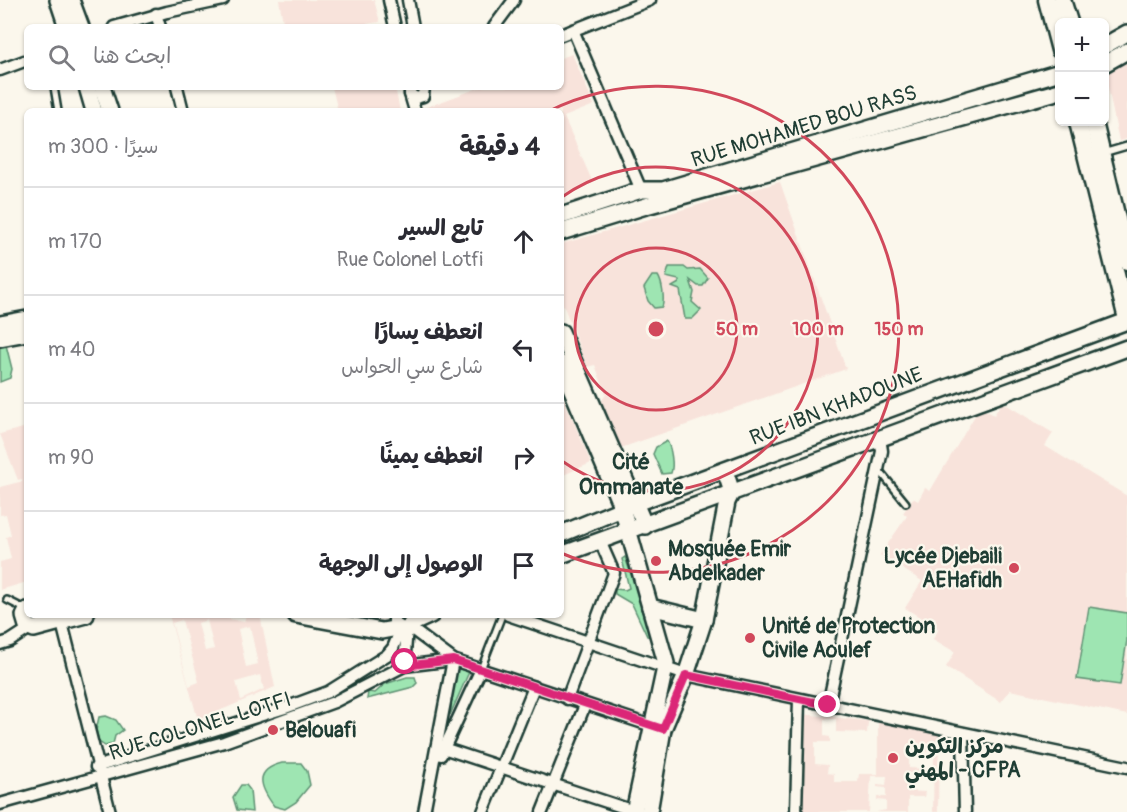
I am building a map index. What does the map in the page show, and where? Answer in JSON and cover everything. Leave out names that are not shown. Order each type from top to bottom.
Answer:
[{"type":"main road","points":[[1047,0],[1055,33]]},
{"type":"main road","points":[[1062,0],[1068,18]]},
{"type":"main road","points":[[1079,126],[1127,320]]},
{"type":"main road","points":[[1095,126],[1126,250]]},
{"type":"street","points":[[58,0],[66,24]]},
{"type":"street","points":[[71,0],[80,24]]},
{"type":"street","points":[[160,24],[164,0]]},
{"type":"street","points":[[124,24],[223,0]]},
{"type":"street","points":[[394,24],[389,0],[395,0]]},
{"type":"street","points":[[408,0],[412,24]]},
{"type":"street","points":[[495,24],[504,6],[514,0]]},
{"type":"street","points":[[564,34],[622,5],[650,0]]},
{"type":"street","points":[[573,30],[646,206]]},
{"type":"street","points":[[1109,43],[1127,33]]},
{"type":"street","points":[[1109,61],[1127,51]]},
{"type":"street","points":[[0,70],[24,61]]},
{"type":"street","name":"RUE MOHAMED BOU RASS","points":[[564,215],[641,190],[663,190],[1055,73]]},
{"type":"street","points":[[88,90],[93,108]]},
{"type":"street","points":[[103,90],[109,108]]},
{"type":"street","points":[[178,90],[182,108]]},
{"type":"street","points":[[410,90],[415,108]]},
{"type":"street","points":[[411,90],[416,99],[423,90]]},
{"type":"street","points":[[415,108],[424,90]]},
{"type":"street","name":"RUE MOHAMED BOU RASS","points":[[564,231],[646,206],[1055,92]]},
{"type":"street","points":[[0,324],[24,320]]},
{"type":"street","name":"RUE IBN KHADOUNE","points":[[564,533],[629,505],[1127,320]]},
{"type":"street","points":[[0,338],[24,334]]},
{"type":"street","name":"RUE IBN KHADOUNE","points":[[564,554],[1127,348]]},
{"type":"street","points":[[564,352],[567,373],[588,410],[629,505],[645,526]]},
{"type":"street","points":[[828,705],[882,451],[872,415]]},
{"type":"street","points":[[743,464],[750,486]]},
{"type":"street","points":[[658,728],[686,675],[704,620],[727,502],[732,492],[725,471]]},
{"type":"street","points":[[440,747],[639,812],[658,728],[666,663],[629,531],[629,505]]},
{"type":"street","points":[[567,699],[614,573],[600,541]]},
{"type":"street","points":[[650,607],[704,620]]},
{"type":"street","points":[[26,618],[30,628]]},
{"type":"street","points":[[0,644],[10,641],[30,628],[60,618],[110,812]]},
{"type":"street","points":[[314,618],[382,631],[389,634],[394,645]]},
{"type":"street","points":[[382,631],[422,618]]},
{"type":"street","points":[[517,618],[686,675],[1127,767]]},
{"type":"street","points":[[405,624],[428,644],[453,660],[440,747],[424,812]]},
{"type":"street","points":[[404,666],[405,624]]},
{"type":"street","name":"RUE COLONEL LOTFI","points":[[0,804],[328,692],[387,655],[405,624]]},
{"type":"street","name":"RUE COLONEL LOTFI","points":[[98,772],[224,742],[334,702],[404,666],[453,660],[658,728]]},
{"type":"street","points":[[440,747],[481,669]]},
{"type":"street","points":[[483,812],[534,687]]},
{"type":"street","points":[[796,812],[800,699]]},
{"type":"street","points":[[542,812],[585,705]]},
{"type":"street","points":[[220,730],[224,742]]},
{"type":"street","points":[[963,734],[965,812]]},
{"type":"lane","points":[[54,90],[58,108]]},
{"type":"lane","points":[[1101,154],[1127,146]]},
{"type":"lane","points":[[878,469],[906,503]]},
{"type":"lane","points":[[7,600],[24,608]]},
{"type":"lane","points":[[481,669],[500,618]]},
{"type":"shaded area","points":[[279,0],[374,0],[380,22],[365,24],[283,24]]},
{"type":"shaded area","points":[[572,54],[594,105],[564,117],[564,108],[427,108],[473,90],[564,90],[564,57]]},
{"type":"shaded area","points":[[1127,62],[1127,139],[1119,141],[1109,92],[1109,71]]},
{"type":"shaded area","points":[[333,90],[396,90],[399,108],[337,108]]},
{"type":"shaded area","points":[[564,117],[593,183],[564,195]]},
{"type":"shaded area","points":[[780,182],[846,369],[618,449],[601,402],[606,394],[595,365],[587,367],[564,307],[564,243]]},
{"type":"shaded area","points":[[564,399],[591,463],[564,475]]},
{"type":"shaded area","name":"Lycée Djebaili AEHafidh","points":[[1002,402],[1053,433],[1045,446],[1127,496],[1127,715],[1010,690],[1001,702],[946,667],[955,652],[933,639],[939,629],[905,608],[922,581],[880,555],[907,516],[903,513],[913,498],[918,501],[925,488],[930,491],[980,407],[994,415]]},
{"type":"shaded area","points":[[24,428],[24,583],[0,590],[0,562],[11,559],[6,537],[11,535],[6,514],[0,515],[0,487],[23,481],[18,480],[0,434]]},
{"type":"shaded area","points":[[170,618],[226,618],[244,622],[245,618],[261,618],[275,687],[198,720]],"holes":[[[182,620],[199,682],[189,686],[172,623]],[[207,620],[214,649],[205,651],[198,623]],[[250,626],[258,664],[246,667],[238,629]],[[260,675],[264,689],[241,700],[236,682]]]},
{"type":"shaded area","name":"مركز التكوين المهني - CFPA","points":[[801,714],[878,722],[939,732],[938,812],[933,812],[934,752],[909,751],[909,768],[926,769],[926,773],[908,773],[908,791],[925,792],[924,797],[908,797],[908,812],[876,812],[886,810],[886,801],[877,800],[877,797],[886,797],[886,788],[877,787],[877,784],[886,785],[887,776],[871,776],[869,812],[798,812]],"holes":[[[824,719],[836,719],[836,732],[867,733],[868,722],[878,722],[878,774],[859,774],[858,782],[834,782],[834,774],[827,773],[828,765],[815,764],[815,742],[830,742],[830,737],[824,736]]]},
{"type":"green space","points":[[669,267],[700,269],[708,278],[703,286],[698,286],[690,280],[694,292],[692,302],[701,310],[692,319],[685,319],[680,290],[672,287],[679,283],[679,280],[666,277]]},
{"type":"green space","points":[[652,276],[658,276],[661,282],[662,307],[654,308],[648,301],[644,288]]},
{"type":"green space","points":[[0,344],[6,345],[12,369],[10,378],[0,382]]},
{"type":"green space","points":[[667,441],[672,457],[672,470],[671,473],[662,474],[653,454],[656,447]]},
{"type":"green space","points":[[625,557],[653,637],[647,636],[632,604],[615,594],[615,589],[629,588],[622,559]]},
{"type":"green space","points":[[1089,607],[1127,613],[1127,640],[1120,685],[1077,679]]},
{"type":"green space","points":[[457,668],[469,672],[450,715],[455,670]]},
{"type":"green space","points":[[407,677],[415,677],[417,683],[413,687],[367,699],[368,692],[375,693],[385,684]]},
{"type":"green space","points":[[106,716],[116,720],[123,730],[115,736],[113,744],[105,746],[99,742],[96,730],[99,717]]},
{"type":"green space","points":[[282,763],[301,763],[307,771],[310,785],[296,802],[285,809],[274,806],[265,792],[262,780],[267,770]]},
{"type":"green space","points":[[241,785],[246,785],[250,790],[252,812],[237,810],[233,797]]},
{"type":"place","name":"Mosquée Emir Abdelkader","points":[[656,561]]},
{"type":"place","name":"Lycée Djebaili AEHafidh","points":[[1014,568]]},
{"type":"place","name":"Unité de Protection Civile Aoulef","points":[[750,638]]},
{"type":"place","name":"Belouafi","points":[[273,730]]},
{"type":"place","name":"مركز التكوين المهني - CFPA","points":[[893,758]]},
{"type":"district","name":"Cité Ommanate","points":[[631,474]]},
{"type":"route","points":[[405,662],[404,666],[430,661],[453,660],[663,729],[686,675],[828,705]]}]
